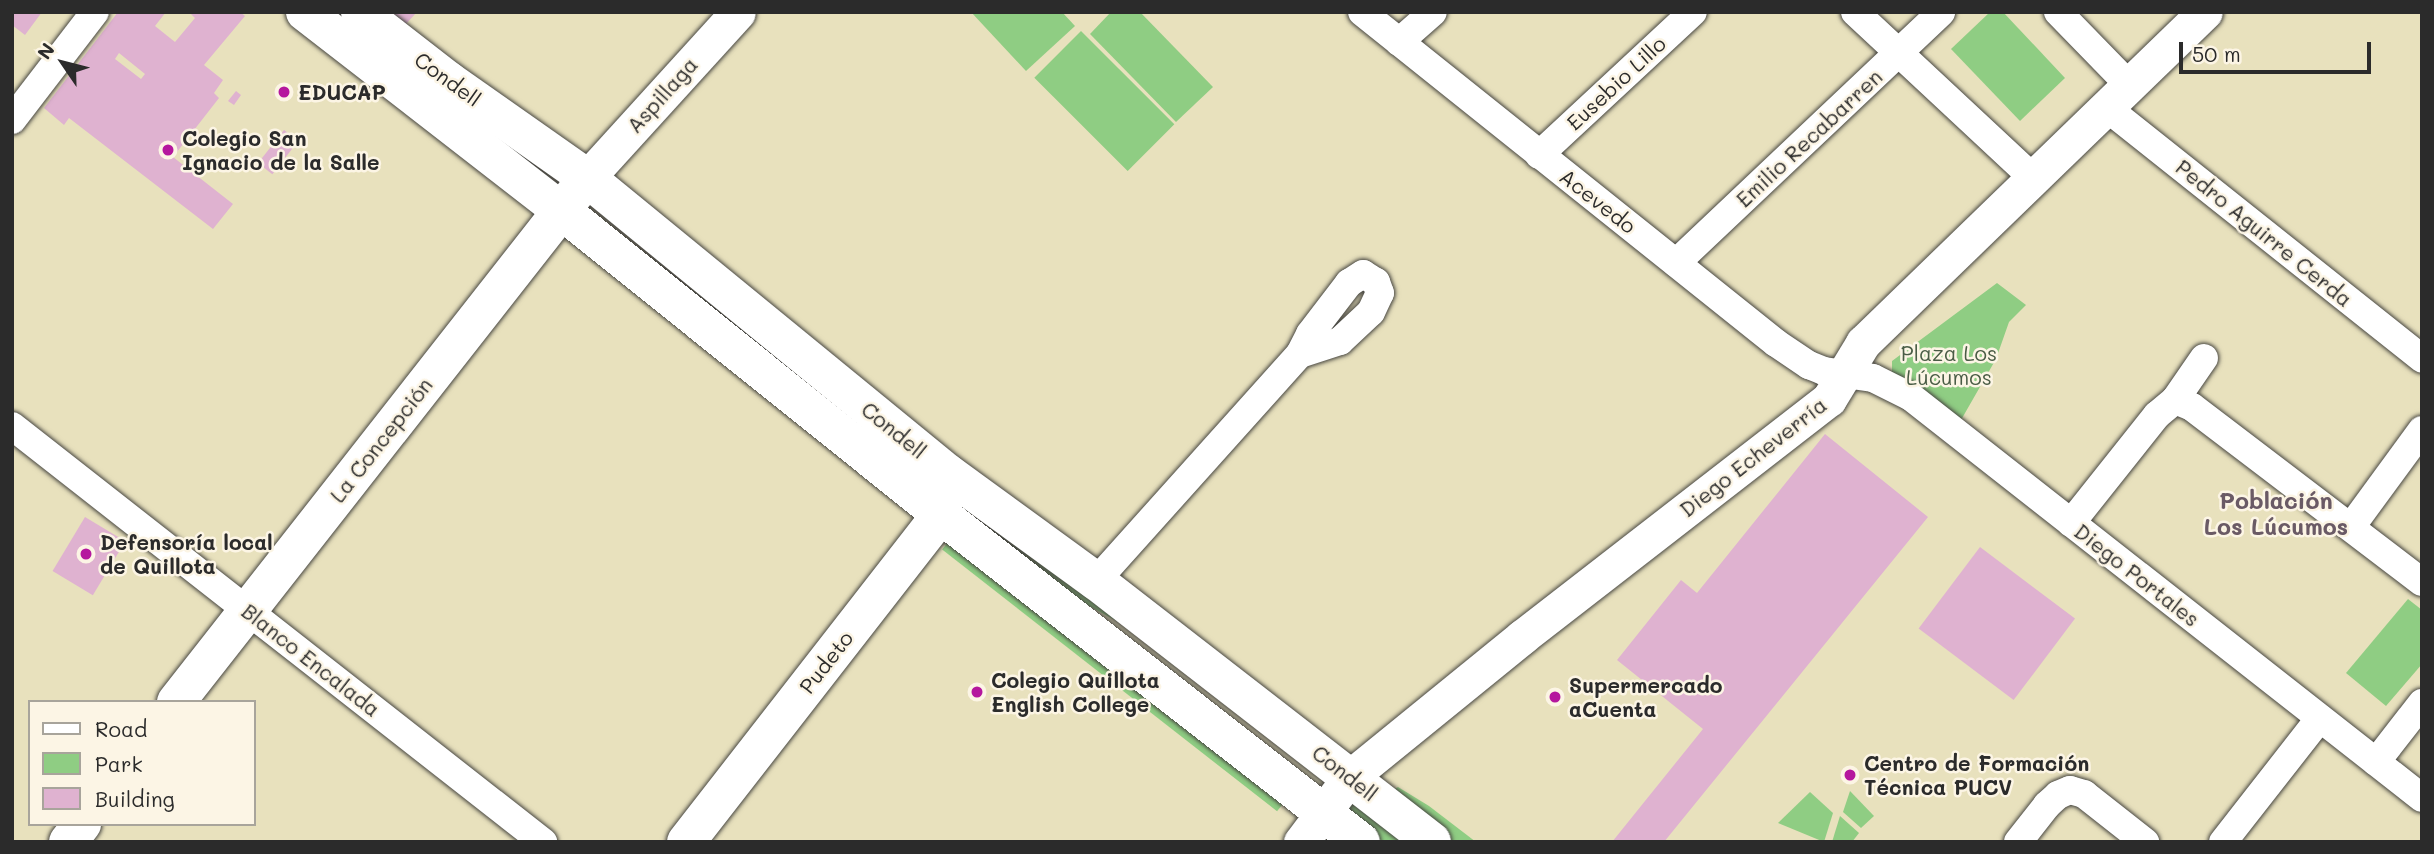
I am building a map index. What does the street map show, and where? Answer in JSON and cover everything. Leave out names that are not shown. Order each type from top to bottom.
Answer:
[{"type":"main road","name":"Condell","points":[[305,12],[562,211],[941,515],[1312,827],[1361,842]]},
{"type":"main road","name":"Condell","points":[[360,12],[449,81],[587,178],[949,474],[1096,581],[1432,842]]},
{"type":"main road","name":"La Concepción","points":[[178,700],[587,178]]},
{"type":"main road","name":"Pudeto","points":[[686,842],[941,515],[949,474]]},
{"type":"main road","points":[[68,842],[80,826]]},
{"type":"street","points":[[12,120],[95,12]]},
{"type":"street","name":"Aspillaga","points":[[587,178],[738,12]]},
{"type":"street","name":"Acevedo","points":[[1362,12],[1796,358],[1824,371],[1843,374]]},
{"type":"street","points":[[1399,43],[1433,12]]},
{"type":"street","name":"Eusebio Lillo","points":[[1539,155],[1693,12]]},
{"type":"street","points":[[1855,12],[2034,179]]},
{"type":"street","name":"Emilio Recabarren","points":[[1676,263],[1941,12]]},
{"type":"street","name":"Pedro Aguirre Cerda","points":[[2058,12],[2118,97],[2422,359]]},
{"type":"street","name":"Diego Echeverría","points":[[1312,827],[1350,777],[1522,637],[1820,407],[1837,389],[1843,374],[1863,343],[2205,12]]},
{"type":"street","points":[[1096,581],[1300,354]]},
{"type":"street","points":[[2071,523],[2157,415],[2175,400],[2204,358]]},
{"type":"street","name":"Diego Portales","points":[[1843,374],[1873,378],[1902,391],[2422,798]]},
{"type":"street","points":[[2175,400],[2192,408],[2422,582]]},
{"type":"street","name":"Blanco Encalada","points":[[12,426],[543,842]]},
{"type":"street","points":[[2351,527],[2422,430]]},
{"type":"street","points":[[2376,762],[2422,703]]},
{"type":"street","points":[[2223,842],[2320,718]]},
{"type":"street","points":[[2018,842],[2047,805],[2058,795],[2070,790],[2084,794],[2145,842]]},
{"type":"green space","points":[[971,12],[1062,12],[1075,26],[1026,71]]},
{"type":"green space","points":[[1111,12],[1140,12],[1213,87],[1176,122],[1090,34]]},
{"type":"green space","points":[[1990,12],[2003,12],[2065,78],[2020,121],[1951,49]]},
{"type":"green space","points":[[1081,31],[1174,124],[1128,171],[1034,78]]},
{"type":"green space","name":"Plaza Los Lúcumos","points":[[1997,283],[2026,305],[2009,322],[1996,359],[1961,420],[1892,372],[1892,361]]},
{"type":"green space","points":[[955,497],[1142,635],[1062,591],[954,509]]},
{"type":"green space","points":[[952,537],[1287,799],[1277,811],[942,550]]},
{"type":"green space","points":[[2408,599],[2422,610],[2422,664],[2386,706],[2346,673]]},
{"type":"green space","points":[[1398,787],[1429,806],[1476,842],[1448,842],[1388,793]]},
{"type":"green space","points":[[1850,791],[1874,816],[1861,828],[1843,812]]},
{"type":"green space","points":[[1810,792],[1833,813],[1824,842],[1778,823]]},
{"type":"green space","points":[[1356,796],[1414,842],[1378,842],[1343,814]]},
{"type":"green space","points":[[1840,816],[1859,833],[1852,842],[1832,842]]},
{"type":"building","points":[[12,12],[42,12],[25,35],[12,25]]},
{"type":"building","name":"Colegio San Ignacio de la Salle","points":[[118,12],[166,12],[155,26],[175,42],[195,18],[189,12],[240,12],[245,16],[204,65],[223,80],[214,93],[219,98],[173,157],[233,204],[213,229],[69,118],[64,125],[44,108]],"holes":[[[119,53],[145,74],[141,79],[115,59]]]},
{"type":"building","points":[[386,12],[417,12],[404,26]]},
{"type":"building","points":[[236,91],[241,95],[234,105],[228,101]]},
{"type":"building","points":[[284,130],[298,141],[272,174],[258,163]]},
{"type":"building","points":[[1825,434],[1928,517],[1664,842],[1612,842],[1703,729],[1617,660],[1681,580],[1697,593]]},
{"type":"building","name":"Defensoría local de Quillota","points":[[85,517],[125,541],[93,595],[53,571]]},
{"type":"building","points":[[1980,547],[2075,619],[2014,700],[1919,628]]},
{"type":"place","name":"EDUCAP","points":[[284,92]]},
{"type":"place","name":"Colegio San Ignacio de la Salle","points":[[168,150]]},
{"type":"place","name":"Defensoría local de Quillota","points":[[86,554]]},
{"type":"place","name":"Colegio Quillota English College","points":[[977,692]]},
{"type":"place","name":"Supermercado aCuenta","points":[[1555,697]]},
{"type":"place","name":"Centro de Formación Técnica PUCV","points":[[1850,775]]},
{"type":"district","name":"Población Los Lúcumos","points":[[2276,513]]}]
